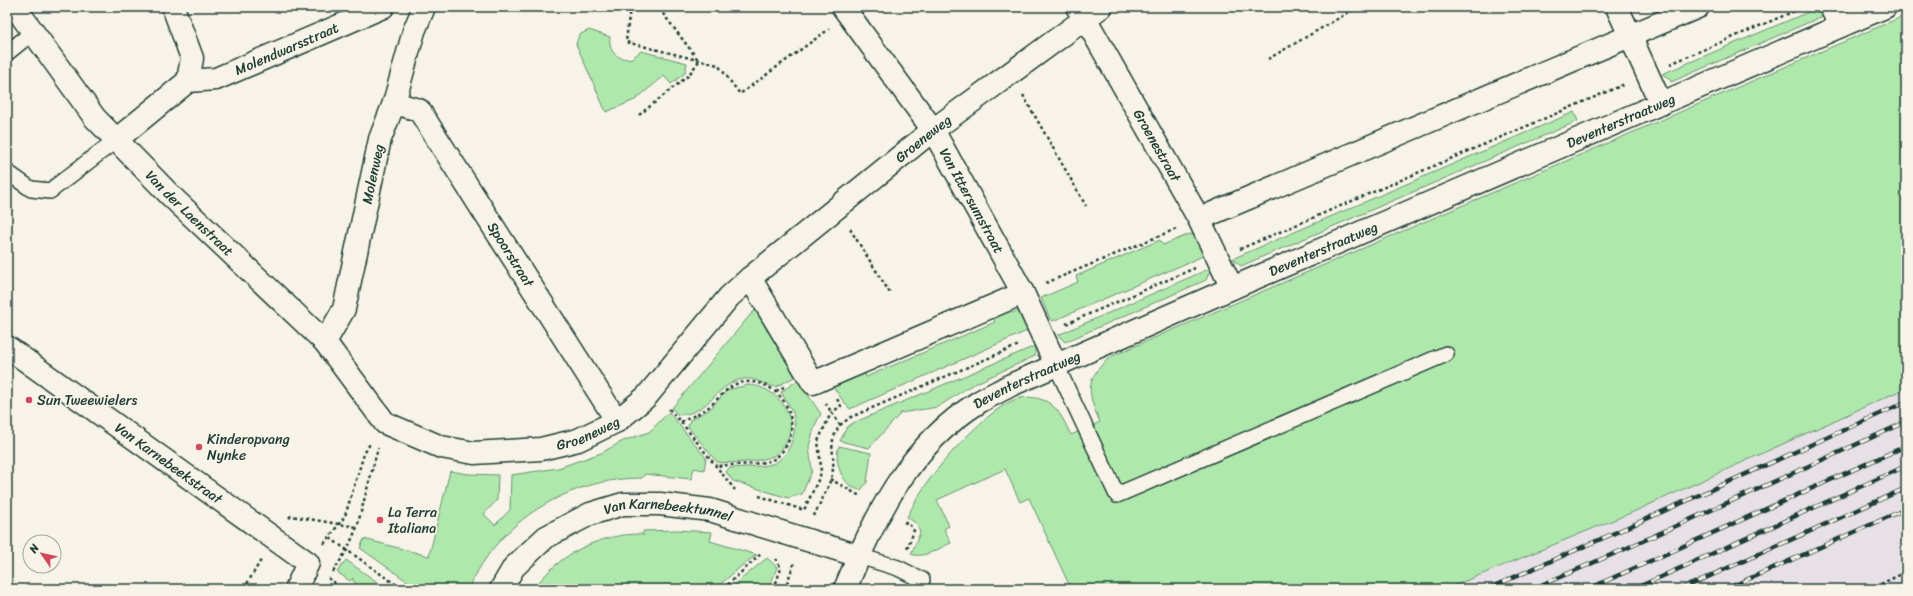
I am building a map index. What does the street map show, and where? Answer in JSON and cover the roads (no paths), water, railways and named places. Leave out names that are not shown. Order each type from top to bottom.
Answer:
[{"type":"street","name":"Van der Laenstraat","points":[[15,7],[95,118],[171,196],[326,342],[380,416]]},
{"type":"street","points":[[116,140],[188,81],[192,58],[173,7]]},
{"type":"street","name":"Molendwarsstraat","points":[[188,81],[216,79],[383,7]]},
{"type":"street","name":"Molenweg","points":[[326,342],[344,309],[380,139],[394,103],[414,31],[424,7]]},
{"type":"street","points":[[1617,7],[1661,104]]},
{"type":"street","points":[[1199,220],[1698,7]]},
{"type":"street","name":"Deventerstraatweg","points":[[845,589],[859,556],[896,484],[929,442],[950,423],[978,402],[1011,385],[1232,288],[1661,104],[1835,17],[1885,7]]},
{"type":"street","name":"Van Ittersumstraat","points":[[846,11],[933,130],[1024,293],[1056,365]]},
{"type":"street","name":"Groeneweg","points":[[380,416],[441,447],[474,453],[541,449],[578,440],[617,421],[651,391],[729,297],[750,278],[933,130],[1011,73],[1088,11]]},
{"type":"street","name":"Groenestraat","points":[[1088,11],[1219,258],[1232,288]]},
{"type":"street","name":"Spoorstraat","points":[[394,103],[420,110],[617,421]]},
{"type":"street","points":[[750,278],[819,381],[1024,293]]},
{"type":"street","name":"Van Karnebeekstraat","points":[[7,346],[274,540],[308,563],[296,589]]},
{"type":"street","name":"Van Karnebeektunnel","points":[[502,589],[514,567],[546,537],[590,514],[623,504],[660,504],[710,510],[859,556]]},
{"type":"lane","points":[[7,53],[33,32]]},
{"type":"lane","points":[[7,172],[31,189],[50,191],[116,140]]},
{"type":"lane","points":[[1056,365],[1117,495],[1446,354]]},
{"type":"lane","points":[[859,556],[898,568],[922,580]]},
{"type":"railway","points":[[1487,589],[1906,402]]},
{"type":"railway","points":[[1532,589],[1625,549],[1906,422]]},
{"type":"railway","points":[[1588,589],[1906,446]]},
{"type":"railway","points":[[1634,589],[1906,466]]},
{"type":"railway","points":[[1681,589],[1906,488]]},
{"type":"railway","points":[[1726,589],[1906,509]]},
{"type":"place","name":"Sun Tweewielers","points":[[29,400]]},
{"type":"place","name":"Kinderopvang Nynke","points":[[199,447]]},
{"type":"place","name":"La Terra Italiana","points":[[380,520]]}]
